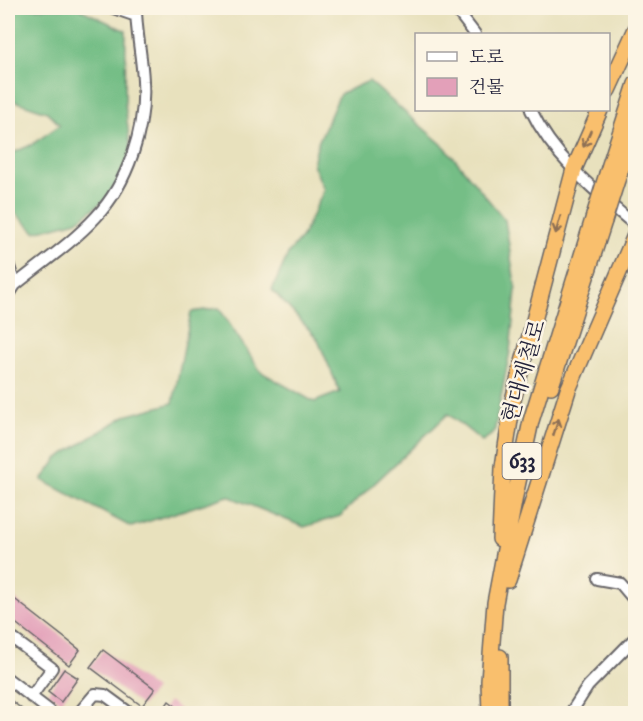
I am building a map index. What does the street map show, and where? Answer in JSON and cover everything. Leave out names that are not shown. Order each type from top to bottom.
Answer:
[{"type":"highway","points":[[610,88],[636,29]]},
{"type":"highway","name":"현대제철로","points":[[490,714],[491,643],[531,421],[612,177],[636,84]]},
{"type":"highway","points":[[503,581],[503,467],[513,400],[574,169],[600,111]]},
{"type":"highway","name":"현대제철로","points":[[612,177],[636,122]]},
{"type":"highway","points":[[503,581],[568,390],[636,233]]},
{"type":"highway","name":"현대제철로","points":[[500,714],[503,581]]},
{"type":"street","points":[[8,296],[15,285],[97,216],[123,176],[138,136],[143,105],[143,81],[136,12],[113,8]]},
{"type":"street","points":[[455,8],[474,33]]},
{"type":"street","points":[[532,111],[552,146],[594,191],[636,226]]},
{"type":"street","points":[[8,263],[15,285]]},
{"type":"street","points":[[597,579],[620,583],[636,602]]},
{"type":"street","points":[[8,635],[52,668],[31,697]]},
{"type":"street","points":[[570,714],[588,686],[636,637]]},
{"type":"street","points":[[8,680],[50,713]]},
{"type":"street","points":[[78,714],[95,694],[105,695],[131,714]]},
{"type":"green space","points":[[8,8],[78,8],[126,31],[125,104],[133,169],[124,186],[77,221],[35,232],[8,206],[8,155],[31,145],[60,125],[47,112],[8,99]]},
{"type":"green space","points":[[369,81],[445,147],[505,220],[516,290],[510,351],[494,433],[482,441],[448,414],[340,516],[304,527],[228,496],[131,527],[42,480],[58,458],[125,416],[173,403],[191,312],[219,308],[261,372],[314,402],[340,392],[317,338],[272,290],[289,252],[302,237],[324,190],[313,164],[318,143],[340,94]]},
{"type":"building","points":[[12,597],[80,650],[69,665],[8,617],[8,603]]},
{"type":"building","points":[[103,650],[155,689],[142,706],[90,667]]},
{"type":"building","points":[[64,669],[78,678],[61,702],[48,692]]},
{"type":"building","points":[[8,698],[28,714],[8,714]]},
{"type":"building","points":[[169,701],[186,714],[160,714]]}]
